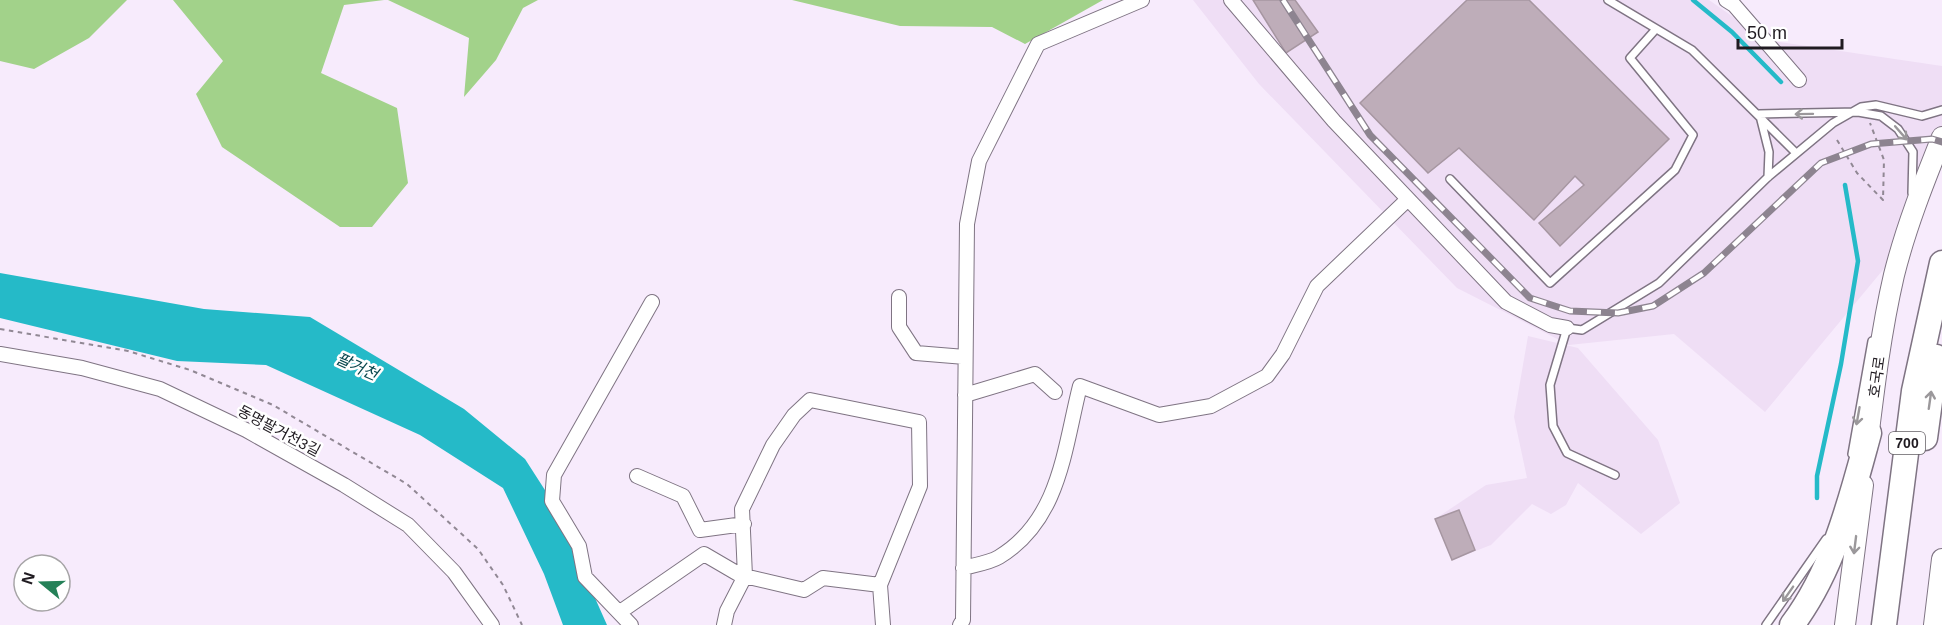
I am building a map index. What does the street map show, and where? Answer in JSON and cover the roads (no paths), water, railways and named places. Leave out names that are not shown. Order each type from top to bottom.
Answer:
[{"type":"highway","name":"700","points":[[1884,625],[1914,391],[1942,263]]},
{"type":"highway","name":"700","points":[[1901,625],[1928,410],[1942,326]]},
{"type":"highway","points":[[1792,625],[1824,571],[1846,519],[1869,434]]},
{"type":"main road","name":"호국로","points":[[1845,625],[1886,314],[1910,219],[1942,137]]},
{"type":"main road","points":[[1934,625],[1942,559]]},
{"type":"street","points":[[960,625],[963,620],[967,224],[979,161],[1038,44],[1142,0]]},
{"type":"street","points":[[1231,0],[1334,121],[1506,302],[1550,325],[1567,328]]},
{"type":"street","points":[[1726,0],[1734,5],[1799,80]]},
{"type":"street","points":[[963,568],[998,558],[1029,533],[1047,505],[1053,495],[1080,386],[1159,415],[1211,406],[1267,376],[1283,354],[1317,286],[1408,199]]},
{"type":"street","points":[[899,297],[899,327],[916,352],[965,357]]},
{"type":"street","points":[[631,625],[585,577],[579,546],[552,501],[554,475],[652,302]]},
{"type":"street","name":"동명팔거천3길","points":[[0,354],[82,368],[160,390],[246,430],[344,485],[408,525],[454,572],[486,622]]},
{"type":"street","points":[[965,395],[1035,374],[1055,392]]},
{"type":"street","points":[[724,625],[727,611],[745,576],[742,509],[773,445],[794,415],[810,399],[919,422],[920,486],[880,585],[883,625]]},
{"type":"street","points":[[637,476],[683,496],[700,530],[744,524]]},
{"type":"street","points":[[620,612],[704,554],[745,576],[804,590],[823,578],[880,585]]},
{"type":"lane","points":[[1608,0],[1692,50],[1796,153]]},
{"type":"lane","points":[[1450,180],[1550,284],[1675,170],[1693,135],[1630,58],[1656,29]]},
{"type":"lane","points":[[1615,475],[1567,453],[1553,426],[1550,385],[1567,328],[1582,330],[1659,283],[1768,177],[1796,153],[1861,106],[1875,105],[1922,116],[1942,110]]},
{"type":"lane","points":[[1759,114],[1866,112],[1890,122],[1905,136],[1913,152],[1910,219],[1887,265]]},
{"type":"lane","points":[[1759,114],[1768,141],[1768,177]]},
{"type":"lane","points":[[1849,469],[1882,286]]},
{"type":"lane","points":[[1844,490],[1847,480]]},
{"type":"lane","points":[[1766,625],[1827,538],[1830,529]]},
{"type":"water","name":"팔거천","points":[[0,273],[204,309],[310,317],[464,409],[525,459],[552,501],[607,625],[563,625],[544,574],[503,488],[420,435],[266,365],[177,361],[0,318]]},
{"type":"waterway","points":[[1693,0],[1732,32],[1781,82]]},
{"type":"waterway","points":[[1817,498],[1817,476],[1841,364],[1858,261],[1845,185]]},
{"type":"railway","points":[[1283,0],[1370,135],[1530,298],[1570,311],[1618,313],[1653,306],[1704,273],[1821,163],[1871,144],[1932,139],[1942,142]]}]
